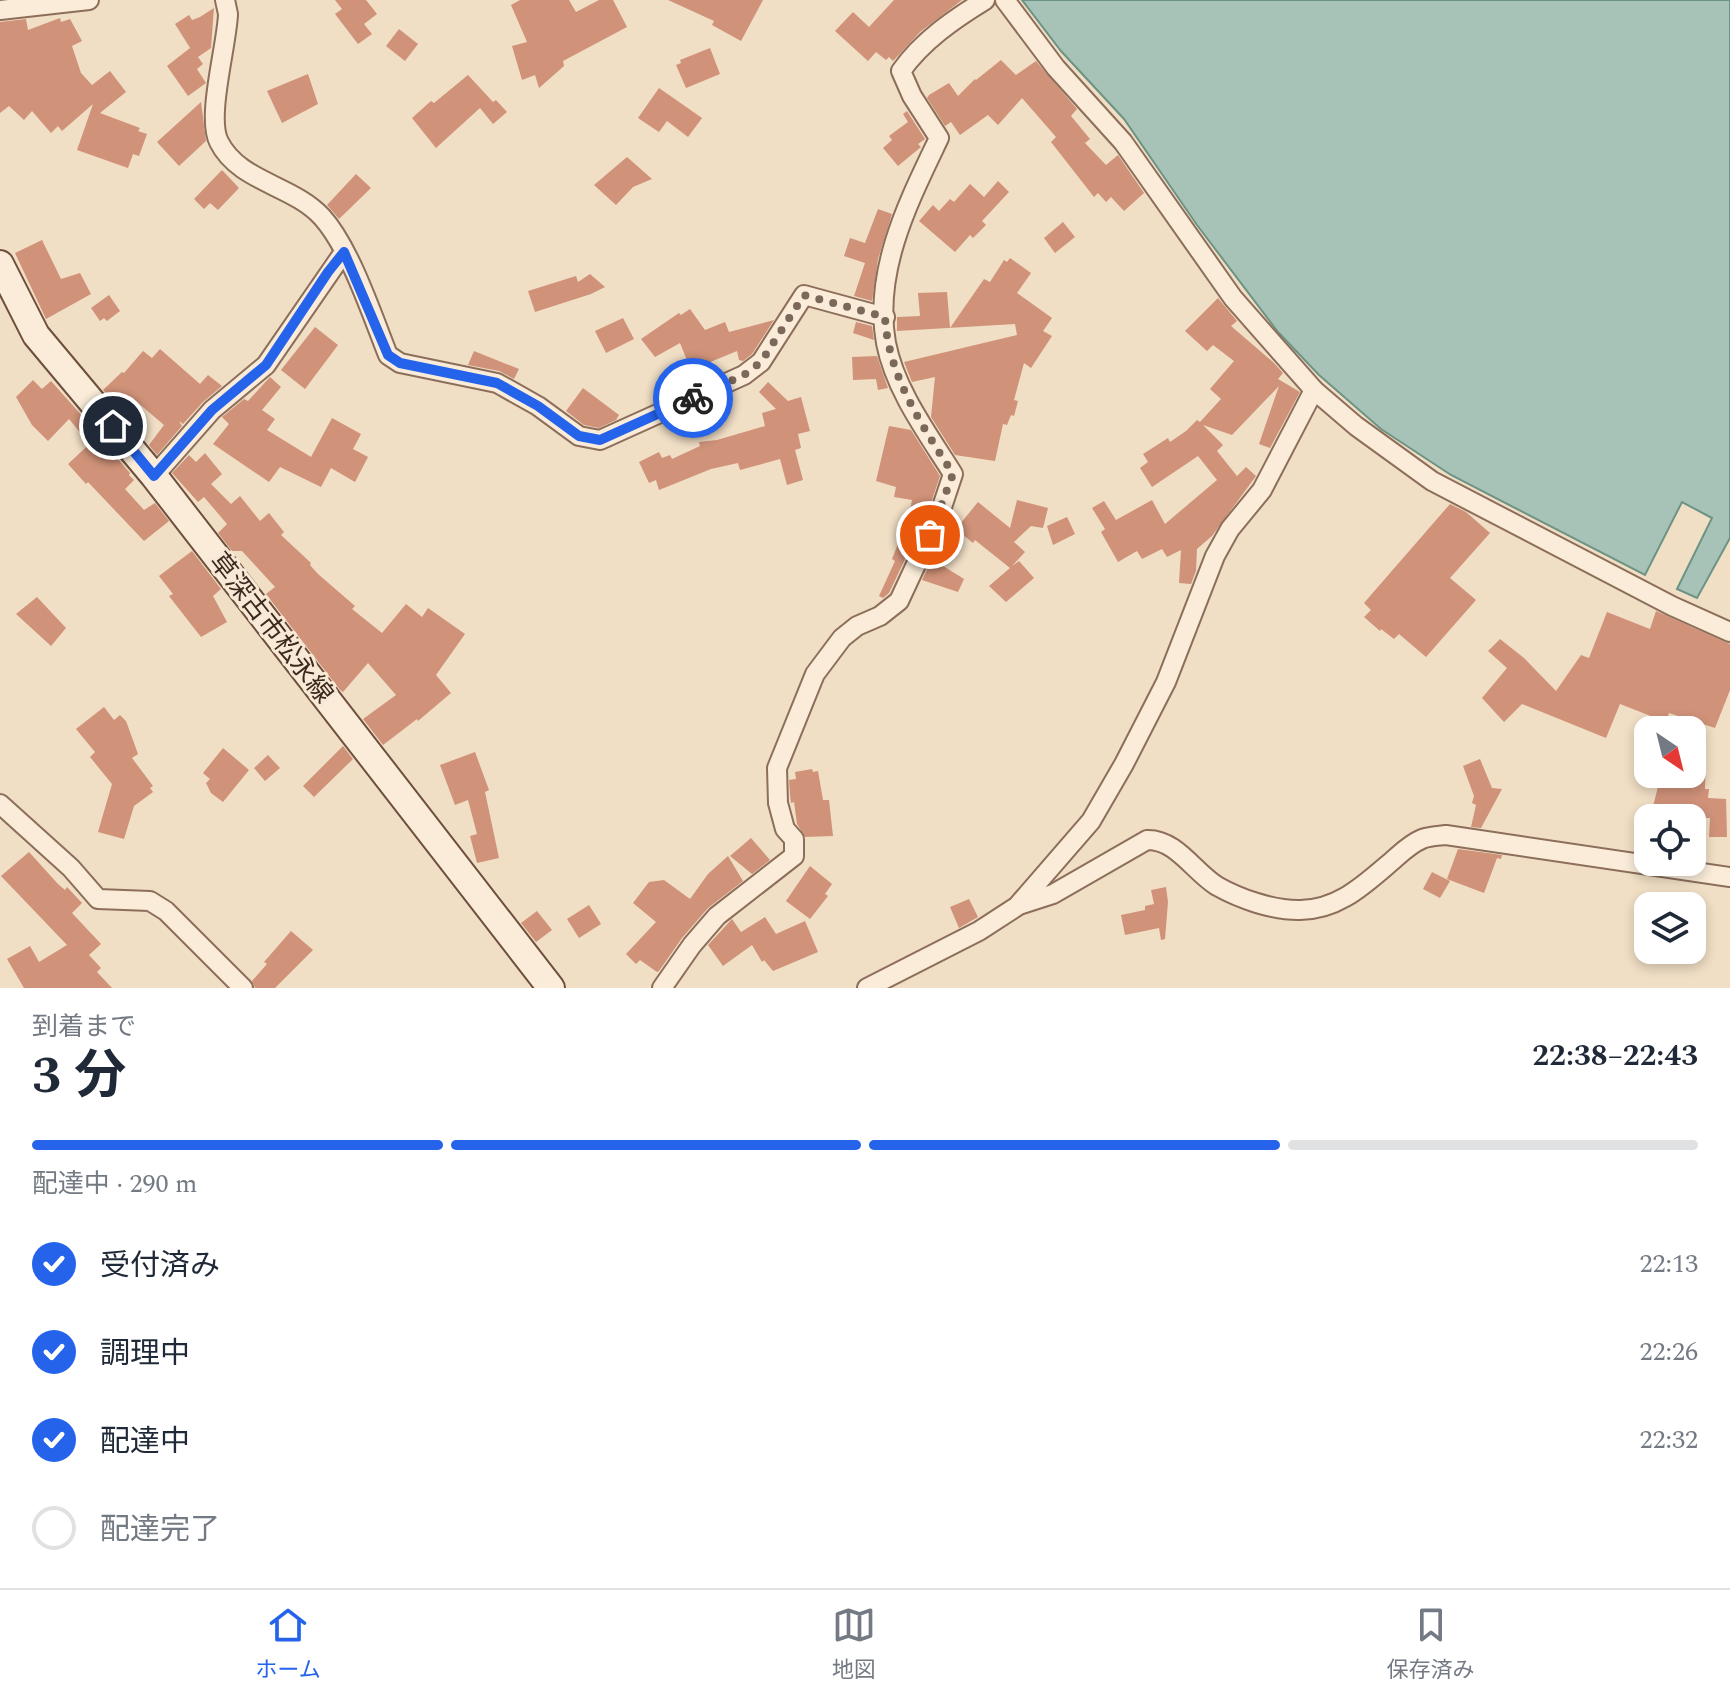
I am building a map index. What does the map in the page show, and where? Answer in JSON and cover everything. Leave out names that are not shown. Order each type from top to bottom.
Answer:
[{"type":"main road","name":"草深古市松永線","points":[[0,264],[36,335],[154,476],[551,988]]},
{"type":"street","points":[[0,10],[89,0]]},
{"type":"street","points":[[225,0],[228,14],[215,115],[217,140],[237,165],[302,201],[322,217],[344,252],[388,355],[400,363],[497,383],[538,406],[579,436],[600,440],[744,375],[761,362],[804,295],[885,317]]},
{"type":"street","points":[[662,988],[717,916],[794,856],[794,839],[785,829],[778,803],[777,768],[815,674],[842,638],[899,601],[940,513],[953,474],[919,420],[898,377],[887,343],[884,292],[892,251],[909,201],[939,138],[912,96],[901,71],[909,59],[951,22],[985,0]]},
{"type":"street","points":[[1005,0],[1056,68],[1123,142],[1233,298],[1314,390],[1356,426],[1432,481],[1672,606],[1730,632]]},
{"type":"street","points":[[154,476],[212,410],[266,365],[344,252]]},
{"type":"street","points":[[1019,905],[1091,821],[1124,764],[1166,682],[1215,556],[1230,529],[1262,490],[1314,390]]},
{"type":"street","points":[[0,804],[71,868],[98,899],[150,901],[166,911],[243,988]]},
{"type":"street","points":[[867,988],[979,931],[1019,905],[1053,894],[1147,840],[1158,840],[1174,849],[1216,885],[1248,900],[1294,911],[1319,910],[1336,904],[1409,846],[1424,838],[1446,835],[1730,877]]},
{"type":"shaded area","points":[[1022,0],[1730,0],[1730,538],[1697,598],[1677,589],[1712,518],[1682,502],[1645,575],[1451,475],[1381,429],[1319,375],[1278,332],[1197,225],[1124,119],[1061,51]]},
{"type":"building","points":[[335,0],[366,0],[377,14],[364,24],[372,34],[358,44],[335,14],[342,9]]},
{"type":"building","points":[[520,0],[569,0],[576,12],[599,0],[613,0],[627,27],[563,61],[564,66],[539,88],[535,75],[522,80],[512,46],[527,42],[511,5]]},
{"type":"building","points":[[668,0],[763,0],[741,41],[712,25],[714,21]]},
{"type":"building","points":[[894,0],[962,0],[920,32],[893,61],[876,52],[868,61],[835,31],[853,12],[869,27]]},
{"type":"building","points":[[214,8],[211,48],[198,57],[203,64],[197,69],[206,83],[188,96],[167,66],[190,48],[192,51],[175,24],[189,15],[192,20],[200,17]]},
{"type":"building","points":[[60,18],[61,22],[70,19],[82,41],[72,46],[81,73],[92,85],[110,71],[126,92],[100,113],[140,128],[138,131],[147,134],[139,156],[133,154],[128,168],[77,150],[93,104],[62,131],[58,126],[51,133],[32,111],[24,120],[9,106],[0,113],[0,22],[26,19],[28,30]]},
{"type":"building","points":[[399,29],[418,44],[405,61],[386,46]]},
{"type":"building","points":[[710,48],[720,74],[686,88],[676,65],[681,63],[680,60]]},
{"type":"building","points":[[1001,60],[1016,75],[1036,61],[1077,109],[1071,116],[1090,139],[1085,143],[1106,165],[1118,155],[1144,193],[1124,211],[1111,197],[1106,202],[1098,193],[1094,197],[1051,142],[1056,137],[1022,98],[998,125],[988,115],[960,135],[951,122],[945,126],[927,98],[929,95],[949,83],[958,96]]},
{"type":"building","points":[[308,74],[318,104],[282,123],[267,91]]},
{"type":"building","points":[[468,75],[507,112],[493,124],[480,108],[436,148],[412,118]]},
{"type":"building","points":[[659,88],[702,118],[688,137],[667,121],[659,132],[638,118]]},
{"type":"building","points":[[201,102],[206,141],[179,166],[157,142]]},
{"type":"building","points":[[907,111],[925,139],[918,144],[921,147],[898,166],[883,148],[892,140],[889,136],[908,122],[903,114]]},
{"type":"building","points":[[627,157],[652,179],[633,187],[616,205],[594,185]]},
{"type":"building","points":[[222,170],[239,188],[218,210],[210,203],[204,209],[194,199]]},
{"type":"building","points":[[356,174],[371,188],[339,219],[327,205]]},
{"type":"building","points":[[998,181],[1009,192],[982,221],[986,225],[973,238],[970,235],[955,252],[919,221],[933,205],[939,211],[950,199],[954,202],[970,184],[984,197]]},
{"type":"building","points":[[878,209],[892,214],[878,259],[872,301],[854,296],[865,263],[844,256],[850,238],[865,243]]},
{"type":"building","points":[[1063,222],[1075,237],[1055,253],[1044,238]]},
{"type":"building","points":[[42,240],[61,279],[80,273],[91,294],[46,319],[15,253]]},
{"type":"building","points":[[1010,258],[1031,273],[1017,293],[1052,318],[1043,331],[1052,336],[1031,368],[1024,363],[1014,400],[1018,401],[1014,416],[1011,415],[1007,425],[1003,424],[995,461],[955,455],[931,417],[935,377],[912,382],[904,362],[1017,335],[1015,324],[950,328],[984,279],[990,282],[1004,260],[1007,262]]},
{"type":"building","points":[[590,274],[605,287],[535,312],[528,291],[576,276],[578,282]]},
{"type":"building","points":[[947,292],[950,328],[897,331],[897,317],[920,316],[918,293]]},
{"type":"building","points":[[109,295],[120,311],[107,321],[104,318],[100,321],[91,308]]},
{"type":"building","points":[[1218,298],[1237,321],[1231,326],[1283,373],[1278,379],[1300,392],[1270,448],[1259,444],[1279,386],[1232,435],[1203,425],[1223,445],[1217,451],[1237,476],[1246,467],[1256,476],[1212,536],[1197,549],[1196,571],[1191,584],[1179,583],[1181,550],[1167,557],[1162,549],[1142,559],[1137,551],[1118,562],[1101,532],[1105,529],[1092,508],[1104,501],[1116,520],[1152,500],[1165,524],[1217,480],[1198,456],[1152,487],[1140,468],[1148,462],[1143,454],[1168,438],[1170,442],[1197,420],[1200,422],[1221,399],[1210,389],[1234,361],[1213,345],[1207,351],[1185,331]]},
{"type":"building","points":[[690,309],[705,330],[725,322],[729,332],[774,320],[752,354],[743,361],[739,360],[737,351],[691,370],[680,343],[655,357],[641,339]]},
{"type":"building","points":[[623,318],[634,339],[606,353],[595,331]]},
{"type":"building","points":[[856,322],[872,326],[874,340],[853,333]]},
{"type":"building","points":[[315,327],[338,345],[305,389],[281,370]]},
{"type":"building","points":[[160,349],[200,384],[208,375],[222,386],[183,424],[179,421],[182,426],[157,455],[149,445],[164,425],[130,396],[119,406],[103,390],[124,373],[143,351],[152,358]]},
{"type":"building","points":[[474,351],[519,369],[514,379],[499,371],[468,365]]},
{"type":"building","points":[[877,356],[888,388],[878,390],[876,379],[853,380],[852,357]]},
{"type":"building","points":[[270,377],[281,387],[262,410],[275,419],[267,430],[311,457],[332,418],[361,434],[353,449],[368,457],[355,482],[331,468],[321,487],[280,467],[269,482],[213,444],[229,424],[222,417],[244,399],[248,401]]},
{"type":"building","points":[[33,380],[42,389],[51,381],[92,427],[83,436],[69,419],[48,441],[32,425],[16,397]]},
{"type":"building","points":[[768,382],[788,401],[801,397],[810,431],[798,434],[801,448],[795,450],[803,480],[787,485],[780,459],[740,470],[738,463],[711,469],[659,490],[656,480],[649,483],[639,462],[659,452],[662,458],[670,455],[672,459],[700,446],[699,442],[765,426],[762,413],[776,409],[759,392]]},
{"type":"building","points":[[583,388],[619,415],[616,420],[599,428],[584,425],[566,411]]},
{"type":"building","points":[[889,426],[911,430],[940,476],[929,509],[889,593],[883,598],[879,596],[895,561],[892,559],[898,544],[903,546],[912,500],[894,497],[896,487],[876,481]]},
{"type":"building","points":[[98,436],[134,480],[125,489],[144,510],[155,503],[169,521],[144,541],[68,464]]},
{"type":"building","points":[[205,453],[222,474],[211,484],[231,504],[240,496],[260,521],[269,513],[284,532],[281,535],[311,563],[318,574],[355,606],[352,609],[382,633],[406,604],[422,617],[428,608],[465,634],[436,675],[451,693],[383,745],[363,719],[396,695],[368,663],[343,692],[340,690],[266,594],[275,587],[242,551],[232,551],[218,533],[227,524],[204,497],[198,502],[172,473],[189,455],[196,462]]},
{"type":"building","points":[[1017,500],[1048,508],[1043,528],[1031,526],[1014,542],[1025,552],[1012,566],[1019,561],[1034,578],[1006,602],[989,586],[1010,568],[956,529],[978,502],[1010,528]]},
{"type":"building","points":[[1450,504],[1466,512],[1490,533],[1450,578],[1476,600],[1426,657],[1399,634],[1394,639],[1380,631],[1364,617],[1371,610],[1364,603]]},
{"type":"building","points":[[1067,517],[1075,534],[1053,545],[1047,526]]},
{"type":"building","points":[[192,551],[221,589],[213,596],[227,622],[201,637],[169,596],[173,594],[159,576]]},
{"type":"building","points":[[932,559],[964,579],[958,592],[922,580]]},
{"type":"building","points":[[37,597],[66,628],[51,646],[16,614]]},
{"type":"building","points":[[1656,611],[1730,644],[1730,690],[1715,728],[1706,725],[1706,716],[1669,713],[1668,716],[1651,716],[1620,704],[1606,738],[1522,704],[1504,722],[1482,698],[1507,668],[1488,651],[1500,639],[1524,658],[1556,691],[1581,655],[1589,658],[1607,612],[1650,629]]},
{"type":"building","points":[[104,707],[114,720],[120,715],[126,721],[138,754],[132,758],[153,786],[150,788],[153,792],[134,806],[124,839],[98,832],[112,784],[90,757],[95,752],[76,729]]},
{"type":"building","points":[[343,746],[353,759],[314,797],[303,786]]},
{"type":"building","points":[[223,748],[249,770],[223,802],[211,793],[206,783],[210,779],[203,773]]},
{"type":"building","points":[[475,752],[489,790],[485,792],[499,858],[477,863],[470,836],[477,834],[468,800],[455,805],[440,765]]},
{"type":"building","points":[[268,755],[280,768],[265,781],[254,768]]},
{"type":"building","points":[[1480,759],[1492,788],[1502,789],[1481,828],[1471,827],[1476,805],[1472,803],[1474,796],[1463,766]]},
{"type":"building","points":[[812,769],[813,772],[818,771],[823,800],[829,800],[833,836],[805,837],[797,824],[789,780],[796,779],[795,772]]},
{"type":"building","points":[[1658,788],[1709,789],[1708,798],[1726,799],[1727,837],[1709,837],[1710,818],[1706,818],[1706,804],[1654,804]]},
{"type":"building","points":[[751,838],[770,860],[752,874],[730,856]]},
{"type":"building","points":[[1458,849],[1502,855],[1501,859],[1497,858],[1484,893],[1447,879]]},
{"type":"building","points":[[29,852],[58,884],[65,890],[67,887],[82,903],[72,913],[101,944],[89,955],[101,968],[97,972],[112,988],[24,988],[7,959],[30,946],[39,962],[67,945],[1,876]]},
{"type":"building","points":[[728,856],[743,881],[708,908],[659,971],[640,960],[636,964],[626,954],[656,922],[633,903],[649,882],[664,880],[690,899],[708,874]]},
{"type":"building","points":[[810,866],[832,884],[825,894],[828,896],[810,919],[786,901]]},
{"type":"building","points":[[1432,872],[1450,881],[1440,898],[1423,889]]},
{"type":"building","points":[[1166,887],[1165,939],[1161,940],[1159,928],[1125,935],[1121,915],[1145,910],[1145,906],[1154,904],[1151,890]]},
{"type":"building","points":[[969,899],[978,917],[959,928],[950,907]]},
{"type":"building","points":[[589,905],[601,924],[579,938],[567,919]]},
{"type":"building","points":[[537,911],[552,930],[536,942],[521,923]]},
{"type":"building","points":[[765,917],[776,934],[805,921],[818,952],[773,971],[764,960],[762,962],[752,945],[723,966],[708,945],[732,919],[741,932]]},
{"type":"building","points":[[291,931],[313,950],[275,988],[255,988],[252,981],[267,964],[264,962]]},
{"type":"way so far","points":[[693,398],[744,375],[761,362],[804,295],[885,317],[887,343],[898,377],[919,420],[953,474],[930,535]]},
{"type":"route","points":[[113,426],[154,476],[212,410],[266,365],[344,252],[388,355],[400,363],[497,383],[538,406],[579,436],[600,440],[693,398]]}]
